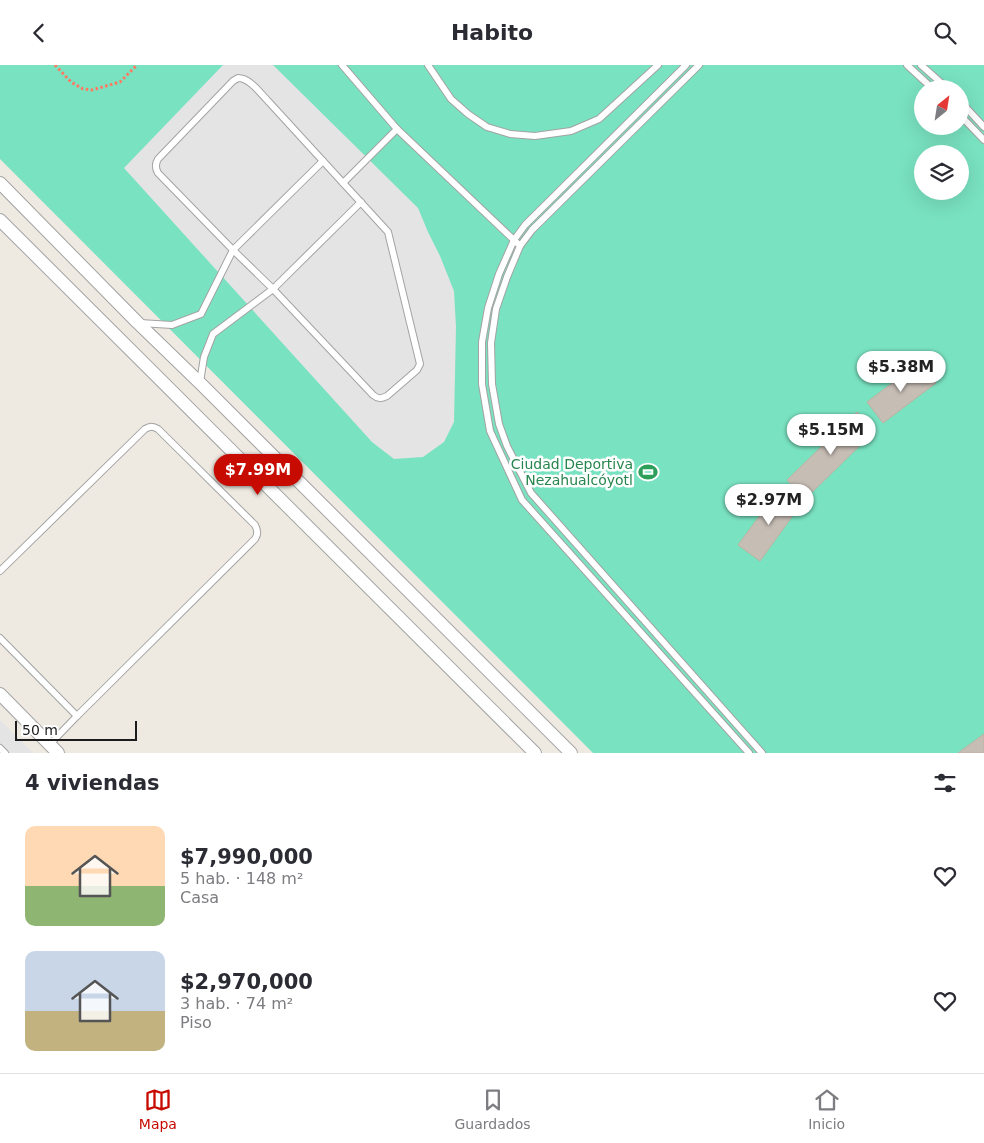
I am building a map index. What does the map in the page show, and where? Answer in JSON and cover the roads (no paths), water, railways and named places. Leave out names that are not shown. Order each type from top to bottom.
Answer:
[{"type":"street","points":[[0,183],[136,323],[200,383],[571,753]]},
{"type":"street","points":[[0,220],[536,753]]},
{"type":"street","points":[[0,694],[54,749]]},
{"type":"lane","points":[[342,65],[397,129],[520,246]]},
{"type":"lane","points":[[428,65],[451,99],[487,127],[510,134],[535,136],[571,131],[599,119],[658,65]]},
{"type":"lane","points":[[686,65],[525,225],[514,240],[499,274],[488,308],[482,342],[482,384],[490,431],[522,500],[749,753]]},
{"type":"lane","points":[[699,65],[532,230],[520,246],[496,309],[491,343],[492,384],[499,425],[507,446],[531,493],[762,753]]},
{"type":"lane","points":[[907,65],[923,80]]},
{"type":"lane","points":[[922,65],[938,80]]},
{"type":"lane","points":[[243,78],[268,101],[343,183],[388,232],[420,360],[417,370],[383,398],[377,398],[373,395],[273,289],[158,173],[156,163],[233,81],[243,78]]},
{"type":"lane","points":[[969,111],[984,127]]},
{"type":"lane","points":[[969,124],[984,140]]},
{"type":"lane","points":[[343,183],[397,129]]},
{"type":"lane","points":[[136,323],[172,325],[201,314],[233,250],[323,161]]},
{"type":"lane","points":[[200,383],[204,357],[213,334],[273,289],[360,202]]},
{"type":"lane","points":[[0,571],[149,427],[158,429],[255,525],[257,530],[255,539],[77,716],[54,749]]},
{"type":"lane","points":[[0,638],[77,716]]},
{"type":"lane","points":[[0,748],[6,753]]},
{"type":"place","name":"Ciudad Deportiva Nezahualcóyotl","points":[[648,472]]}]
